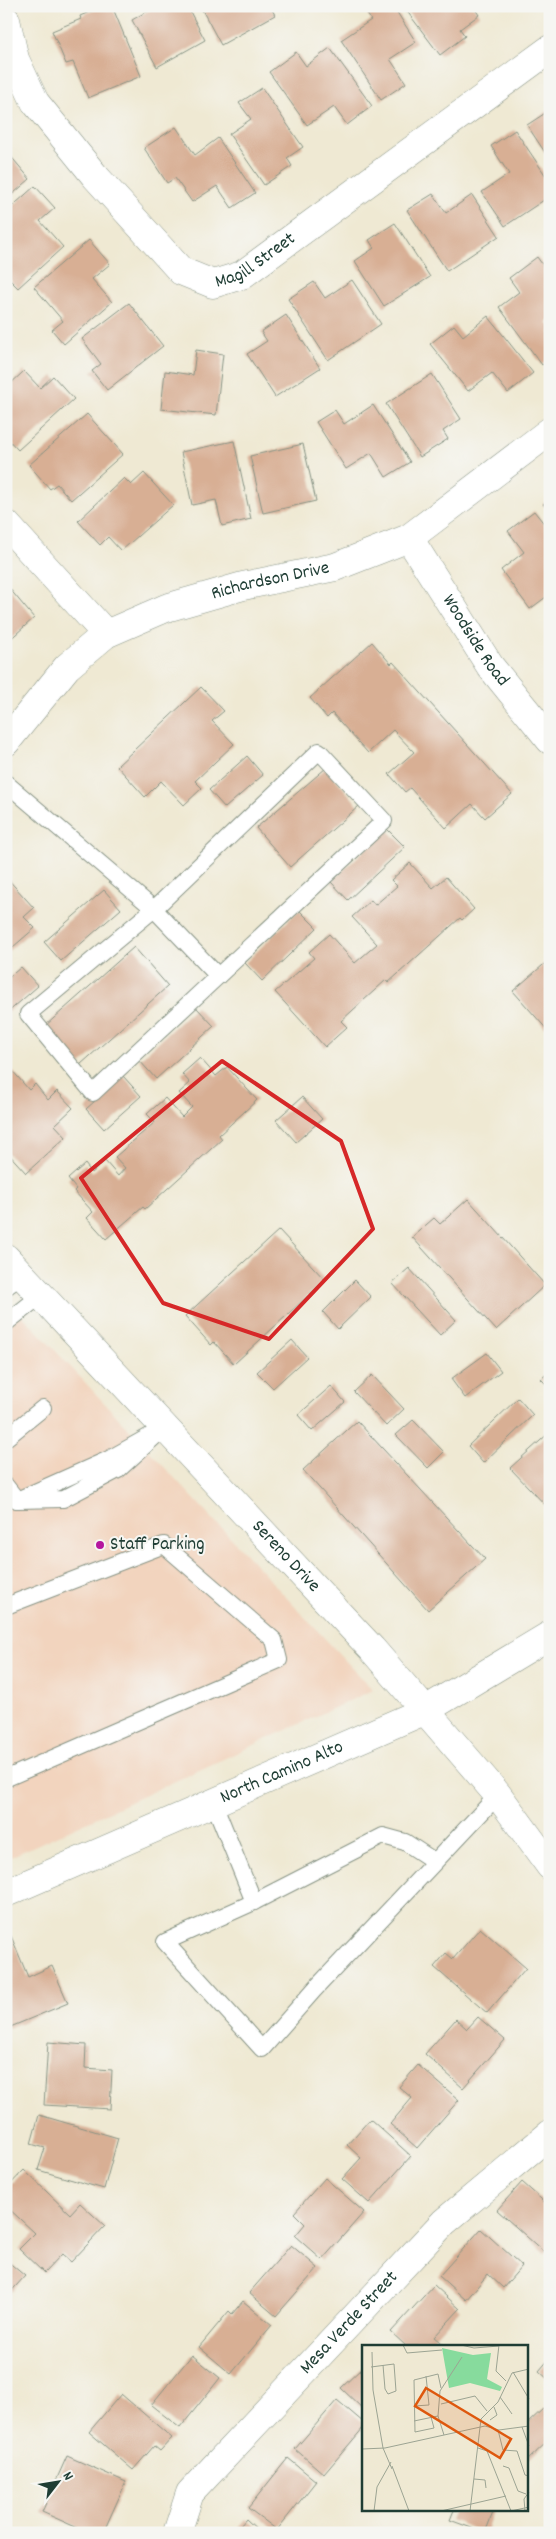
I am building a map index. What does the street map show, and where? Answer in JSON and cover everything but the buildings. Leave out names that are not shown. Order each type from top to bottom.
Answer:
[{"type":"street","name":"Magill Street","points":[[6,20],[15,59],[35,102],[95,176],[181,271],[213,284],[242,274],[550,49]]},
{"type":"street","name":"Richardson Drive","points":[[6,742],[67,666],[106,634],[166,608],[243,586],[335,567],[409,538],[550,431]]},
{"type":"street","points":[[6,524],[106,634]]},
{"type":"street","name":"Woodside Road","points":[[409,538],[490,666],[550,740]]},
{"type":"street","name":"Sereno Drive","points":[[12,1274],[40,1296],[372,1649],[498,1796],[550,1866]]},
{"type":"street","name":"North Camino Alto","points":[[6,1893],[213,1801],[424,1711],[550,1635]]},
{"type":"street","name":"Mesa Verde Street","points":[[177,2533],[190,2493],[444,2222],[550,2134]]},
{"type":"lane","points":[[319,751],[384,821],[93,1093],[28,1014],[154,909],[319,751]]},
{"type":"lane","points":[[6,783],[154,909],[218,976]]},
{"type":"lane","points":[[6,1323],[40,1296]]},
{"type":"lane","points":[[6,1438],[42,1408]]},
{"type":"lane","points":[[6,1486],[17,1500],[64,1499],[118,1470],[164,1428]]},
{"type":"lane","points":[[6,1606],[164,1545],[274,1640],[279,1660],[7,1778],[6,1776]]},
{"type":"lane","points":[[434,1861],[405,1842],[383,1836],[254,1902],[164,1942],[262,2050],[314,1990],[434,1861],[498,1796]]},
{"type":"lane","points":[[213,1801],[254,1902]]},
{"type":"highlighted area","points":[[222,1061],[341,1141],[373,1229],[269,1339],[163,1303],[81,1178]]},
{"type":"shaded area","name":"Staff Parking","points":[[6,1298],[373,1690],[6,1859]]},
{"type":"place","name":"Staff Parking","points":[[100,1545]]}]
